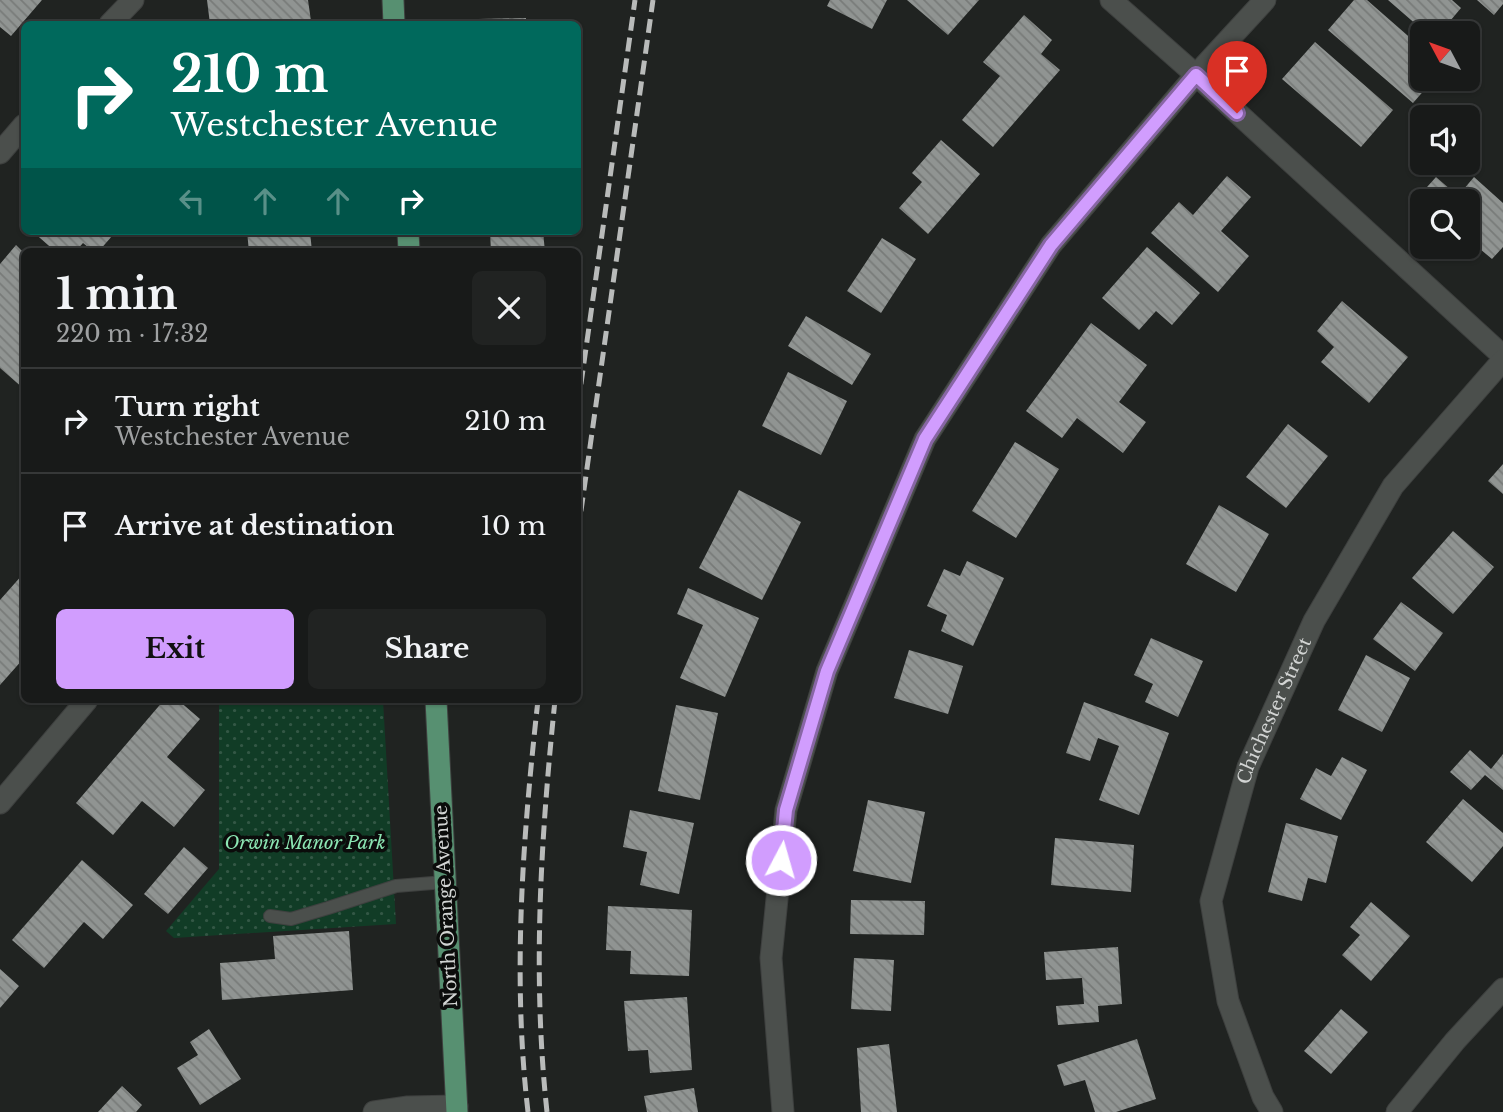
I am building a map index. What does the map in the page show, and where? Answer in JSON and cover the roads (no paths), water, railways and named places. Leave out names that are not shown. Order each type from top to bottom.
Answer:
[{"type":"main road","points":[[393,0],[394,21]]},
{"type":"main road","name":"North Orange Avenue","points":[[436,703],[457,1109]]},
{"type":"street","points":[[113,21],[133,0]]},
{"type":"street","points":[[1111,0],[1503,358]]},
{"type":"street","points":[[783,1112],[771,958],[786,810],[827,671],[925,439],[1051,245],[1196,75],[1265,0]]},
{"type":"street","points":[[0,153],[21,128]]},
{"type":"street","name":"Chichester Street","points":[[1272,1112],[1263,1097],[1228,1001],[1211,901],[1248,767],[1314,621],[1394,486],[1503,358]]},
{"type":"street","points":[[0,803],[84,703]]},
{"type":"street","points":[[1397,1112],[1455,1041],[1503,989]]},
{"type":"street","points":[[374,1112],[408,1107],[457,1109]]},
{"type":"lane","points":[[270,916],[291,919],[396,886],[445,882]]},
{"type":"railway","points":[[581,384],[635,0]]},
{"type":"railway","points":[[581,511],[653,0]]},
{"type":"railway","points":[[528,1112],[521,1009],[521,906],[538,703]]},
{"type":"railway","points":[[547,1112],[542,1060],[539,957],[542,854],[555,703]]},
{"type":"park label","name":"Orwin Manor Park","points":[[305,843]]}]
